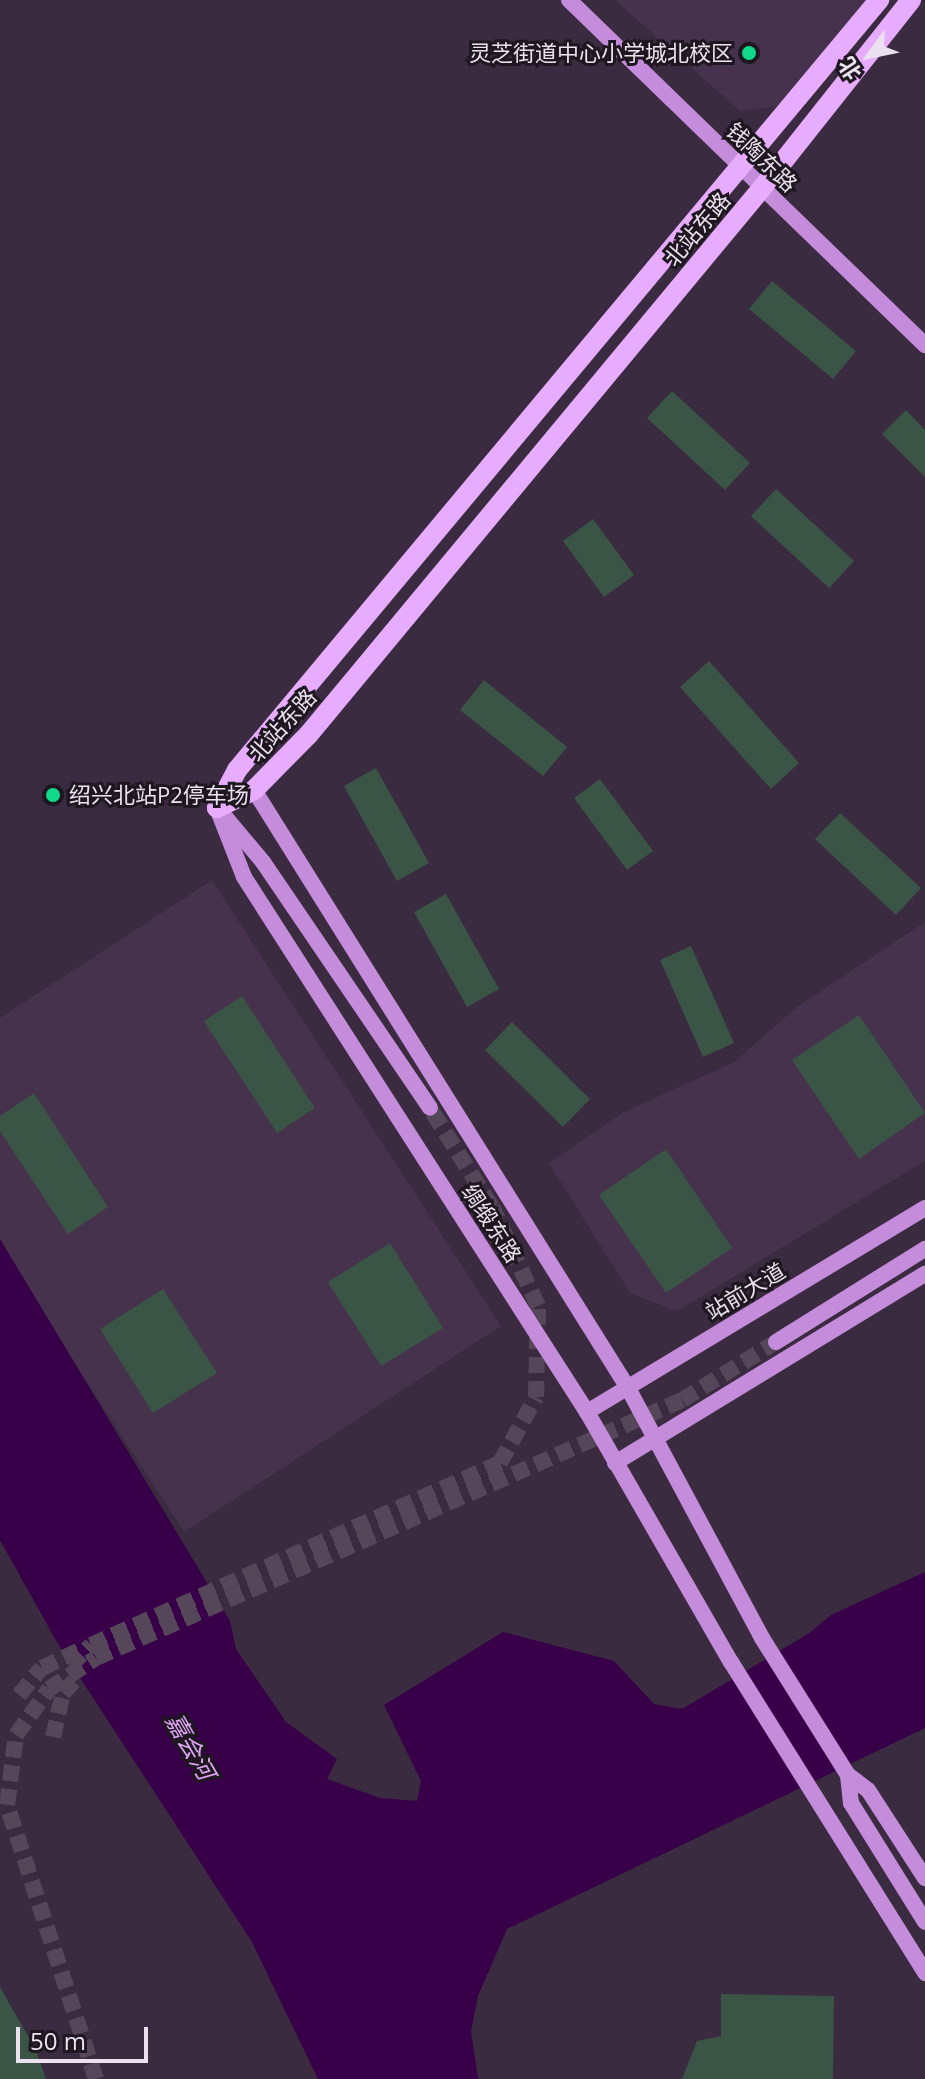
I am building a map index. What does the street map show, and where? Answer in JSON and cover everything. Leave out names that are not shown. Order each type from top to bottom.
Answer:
[{"type":"main road","name":"钱陶东路","points":[[569,0],[925,345]]},
{"type":"main road","name":"北站东路","points":[[217,808],[237,770],[742,169],[879,0]]},
{"type":"main road","name":"北站东路","points":[[217,808],[254,790],[320,722],[762,188],[911,0]]},
{"type":"main road","name":"绸缎东路","points":[[254,790],[628,1388],[762,1638],[848,1775]]},
{"type":"main road","points":[[217,808],[263,862],[430,1108]]},
{"type":"main road","name":"绸缎东路","points":[[217,808],[244,877],[587,1412],[731,1662],[925,1973]]},
{"type":"main road","name":"站前大道","points":[[587,1412],[925,1208]]},
{"type":"main road","points":[[776,1342],[925,1249]]},
{"type":"main road","points":[[615,1463],[925,1274]]},
{"type":"main road","points":[[848,1775],[868,1790],[925,1878]]},
{"type":"main road","points":[[848,1775],[851,1803],[925,1922]]},
{"type":"shaded area","name":"灵芝街道中心小学城北校区","points":[[615,0],[866,0],[780,106],[740,111]]},
{"type":"shaded area","points":[[212,880],[501,1326],[184,1532],[0,1248],[0,1018]]},
{"type":"shaded area","points":[[925,922],[925,1161],[677,1311],[630,1293],[549,1163],[624,1112],[734,1062],[798,1006]]},
{"type":"water","name":"嘉会河","points":[[0,1239],[230,1621],[236,1649],[286,1722],[337,1759],[327,1779],[380,1798],[417,1801],[421,1781],[384,1705],[503,1632],[614,1661],[654,1704],[682,1709],[808,1634],[831,1615],[925,1572],[925,1728],[507,1929],[478,1996],[471,2031],[478,2079],[318,2079],[252,1942],[58,1644],[0,1540]]},
{"type":"building","points":[[772,281],[856,351],[833,379],[749,309]]},
{"type":"building","points":[[672,391],[750,463],[725,490],[647,418]]},
{"type":"building","points":[[906,410],[925,430],[925,477],[882,434]]},
{"type":"building","points":[[776,489],[854,561],[829,588],[751,516]]},
{"type":"building","points":[[593,519],[634,575],[604,597],[563,541]]},
{"type":"building","points":[[709,661],[799,763],[771,789],[680,687]]},
{"type":"building","points":[[484,680],[567,747],[543,776],[460,710]]},
{"type":"building","points":[[376,768],[429,863],[397,881],[344,786]]},
{"type":"building","points":[[600,779],[653,851],[627,870],[574,798]]},
{"type":"building","points":[[840,813],[921,888],[896,915],[815,839]]},
{"type":"building","points":[[446,894],[499,989],[467,1007],[414,912]]},
{"type":"building","points":[[691,946],[734,1043],[703,1057],[660,960]]},
{"type":"building","points":[[242,996],[315,1108],[277,1133],[204,1021]]},
{"type":"building","points":[[859,1015],[925,1113],[859,1159],[792,1060]]},
{"type":"building","points":[[512,1022],[590,1099],[563,1127],[485,1050]]},
{"type":"building","points":[[34,1093],[108,1207],[68,1234],[0,1131],[0,1116]]},
{"type":"building","points":[[666,1149],[732,1248],[666,1293],[599,1195]]},
{"type":"building","points":[[390,1243],[443,1328],[381,1366],[328,1282]]},
{"type":"building","points":[[163,1289],[217,1373],[153,1413],[100,1329]]},
{"type":"building","points":[[0,1987],[36,2050],[46,2079],[0,2079]]},
{"type":"building","points":[[721,1994],[834,1996],[833,2079],[682,2079],[697,2041],[721,2036]]},
{"type":"tunnel","points":[[70,1666],[91,1645],[500,1463],[536,1397],[538,1306],[492,1207],[430,1108]]},
{"type":"tunnel","points":[[96,2079],[7,1805],[16,1735],[49,1689],[96,1658],[682,1400],[776,1342]]},
{"type":"tunnel","points":[[19,1695],[42,1668],[82,1649]]},
{"type":"tunnel","points":[[53,1737],[63,1693],[78,1677]]},
{"type":"place","name":"灵芝街道中心小学城北校区","points":[[749,53]]},
{"type":"place","name":"绍兴北站P2停车场","points":[[53,795]]}]
